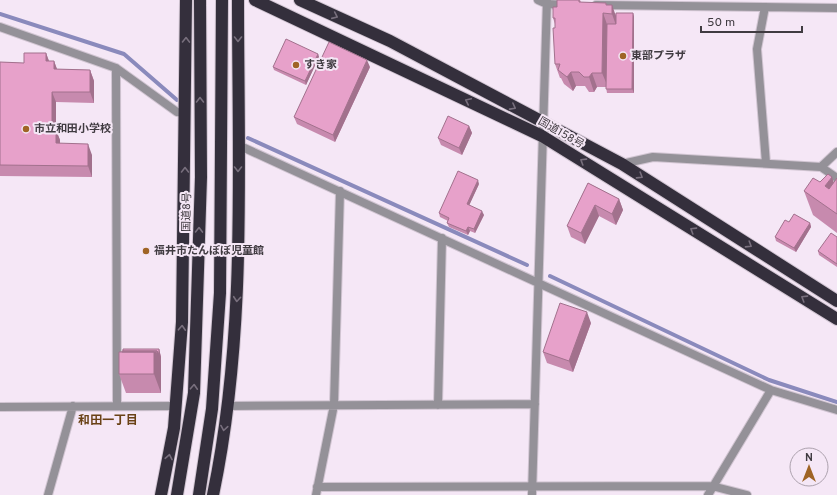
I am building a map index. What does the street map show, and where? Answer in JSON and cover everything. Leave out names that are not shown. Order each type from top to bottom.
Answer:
[{"type":"highway","points":[[161,495],[170,456],[177,406],[184,276],[186,0]]},
{"type":"highway","name":"国道8号","points":[[177,495],[194,393],[200,184],[200,0]]},
{"type":"highway","points":[[199,495],[212,410],[220,293],[222,0]]},
{"type":"highway","points":[[213,495],[228,406],[238,278],[238,0]]},
{"type":"highway","name":"国道158号","points":[[255,0],[542,136],[837,319]]},
{"type":"highway","name":"国道158号","points":[[300,0],[390,41],[622,164],[837,301]]},
{"type":"street","points":[[538,0],[582,5],[664,3],[765,7],[799,4],[837,8]]},
{"type":"street","points":[[532,495],[547,2]]},
{"type":"street","points":[[765,7],[757,49],[766,163]]},
{"type":"street","points":[[0,27],[116,68],[177,112],[185,113]]},
{"type":"street","points":[[116,68],[117,406]]},
{"type":"street","points":[[238,145],[771,390],[837,410]]},
{"type":"street","points":[[821,167],[837,152]]},
{"type":"street","points":[[622,164],[653,157],[766,163],[821,167],[837,178]]},
{"type":"street","points":[[340,191],[334,406],[316,491],[532,486],[712,486],[747,495]]},
{"type":"street","points":[[438,405],[442,238]]},
{"type":"street","points":[[708,495],[712,486],[771,390]]},
{"type":"street","points":[[228,406],[535,404]]},
{"type":"street","points":[[48,495],[73,406]]},
{"type":"street","points":[[0,407],[177,406]]},
{"type":"building","points":[[557,0],[579,0],[579,2],[606,3],[606,5],[612,5],[612,14],[603,13],[602,73],[592,73],[589,77],[584,77],[579,72],[571,72],[567,77],[558,70],[560,64],[555,64],[553,28],[555,28],[555,18],[553,18],[553,7],[557,7]]},
{"type":"building","points":[[616,13],[633,13],[632,89],[606,89],[607,24],[616,24]]},
{"type":"building","points":[[286,39],[318,54],[305,81],[273,67]]},
{"type":"building","points":[[329,42],[367,60],[333,135],[294,117]]},
{"type":"building","points":[[24,53],[46,53],[46,61],[54,61],[54,69],[90,70],[90,92],[52,92],[52,130],[56,130],[56,143],[88,144],[88,166],[0,165],[0,62],[24,63]]},
{"type":"building","points":[[448,116],[469,126],[459,148],[438,138]]},
{"type":"building","points":[[458,171],[478,180],[467,204],[482,211],[474,229],[468,227],[466,231],[447,223],[449,218],[439,213]]},
{"type":"building","points":[[828,174],[832,177],[825,186],[829,189],[837,178],[837,214],[804,191],[813,178],[820,182]]},
{"type":"building","points":[[588,183],[619,199],[612,214],[595,205],[581,233],[567,226]]},
{"type":"building","points":[[794,214],[810,223],[794,248],[775,237],[785,220],[789,222]]},
{"type":"building","points":[[831,233],[837,237],[837,264],[818,251]]},
{"type":"building","points":[[560,303],[587,312],[569,361],[543,352]]},
{"type":"building","points":[[123,349],[159,349],[159,354],[157,351],[123,351]]},
{"type":"building","points":[[122,351],[157,351],[157,356],[156,352]]},
{"type":"building","points":[[119,352],[154,352],[154,374],[119,374]]},
{"type":"waterway","points":[[0,14],[124,54],[177,100]]},
{"type":"waterway","points":[[248,138],[527,265]]},
{"type":"waterway","points":[[550,276],[769,380],[837,402]]},
{"type":"place","name":"東部プラザ","points":[[623,56]]},
{"type":"place","name":"すき家","points":[[296,65]]},
{"type":"place","name":"市立和田小学校","points":[[26,129]]},
{"type":"place","name":"福井市たんぽぽ児童館","points":[[146,251]]},
{"type":"district","name":"和田一丁目","points":[[108,421]]}]
